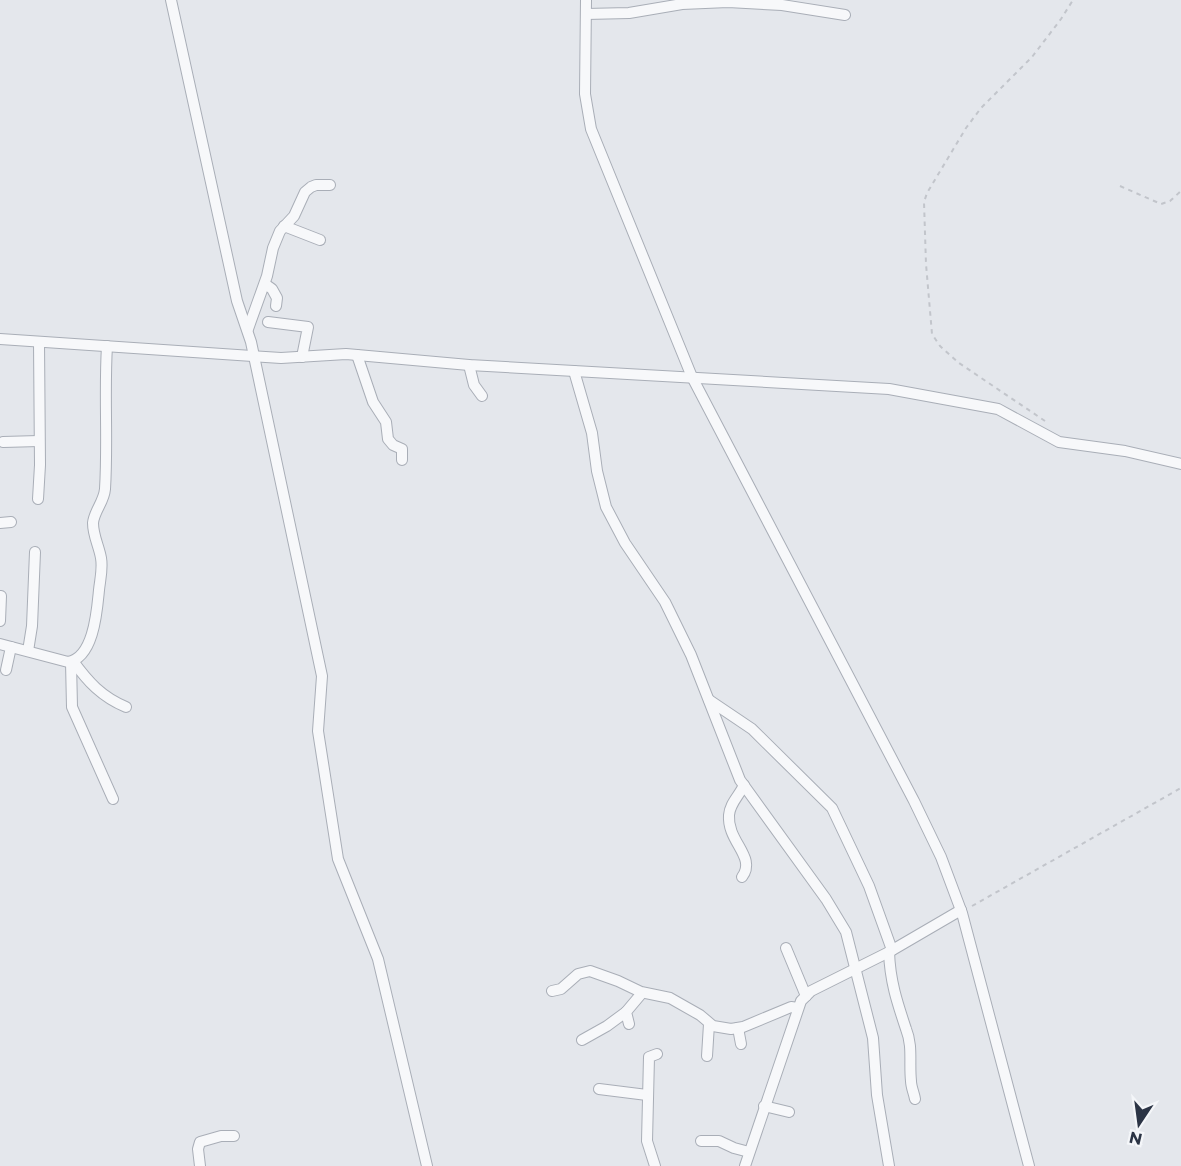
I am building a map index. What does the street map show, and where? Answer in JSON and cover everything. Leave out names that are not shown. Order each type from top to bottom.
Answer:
[{"type":"street","points":[[171,0],[237,301],[248,329],[322,676],[318,730],[338,859],[378,959],[427,1166]]},
{"type":"street","points":[[586,0],[585,94],[591,129],[692,377],[941,856],[961,910],[1029,1166]]},
{"type":"street","points":[[586,14],[629,13],[676,3],[767,2],[845,15]]},
{"type":"street","points":[[248,329],[277,237],[294,216],[305,192],[310,187],[316,184],[330,185]]},
{"type":"street","points":[[284,226],[320,240]]},
{"type":"street","points":[[264,284],[272,289],[277,298],[276,306]]},
{"type":"street","points":[[268,322],[308,327],[302,357]]},
{"type":"street","points":[[0,339],[281,358],[357,355],[469,365],[888,389],[999,410],[1059,442],[1125,451],[1181,464]]},
{"type":"street","points":[[38,499],[39,342]]},
{"type":"street","points":[[107,346],[105,492],[93,525],[101,558],[97,610],[92,638],[72,662],[72,707],[113,799]]},
{"type":"street","points":[[357,355],[373,402],[386,422],[388,439],[402,449],[402,460]]},
{"type":"street","points":[[469,365],[474,385],[482,396]]},
{"type":"street","points":[[574,371],[592,433],[597,471],[606,507],[625,543],[665,602],[691,655],[724,743],[744,785],[826,898],[846,932],[873,1038],[877,1095],[889,1166]]},
{"type":"street","points":[[3,442],[39,441]]},
{"type":"street","points":[[28,651],[32,626],[35,552]]},
{"type":"street","points":[[0,621],[1,596]]},
{"type":"street","points":[[6,670],[5,645],[72,662],[105,696],[126,707]]},
{"type":"street","points":[[709,700],[752,729],[832,808],[869,886],[891,951],[892,982],[908,1037],[911,1083],[915,1099]]},
{"type":"street","points":[[742,877],[747,871],[747,860],[734,841],[729,815],[730,806],[744,785]]},
{"type":"street","points":[[745,1166],[801,1001],[811,991],[891,951],[961,910]]},
{"type":"street","points":[[786,948],[806,996]]},
{"type":"street","points":[[552,991],[561,988],[578,974],[590,971],[642,993],[677,1001],[700,1015],[709,1024],[726,1029],[738,1028],[791,1007],[798,1008]]},
{"type":"street","points":[[582,1040],[608,1026],[626,1012],[642,993]]},
{"type":"street","points":[[626,1012],[629,1024]]},
{"type":"street","points":[[707,1056],[709,1024]]},
{"type":"street","points":[[738,1028],[741,1044]]},
{"type":"street","points":[[655,1166],[647,1141],[647,1095],[648,1061],[649,1057],[657,1054]]},
{"type":"street","points":[[599,1089],[647,1095]]},
{"type":"street","points":[[764,1106],[789,1112]]},
{"type":"street","points":[[200,1166],[198,1149],[200,1142],[221,1136],[234,1136]]},
{"type":"street","points":[[701,1141],[719,1141],[749,1152]]},
{"type":"path","points":[[1051,425],[959,363],[940,346],[932,334],[924,202],[927,193],[966,128],[987,101],[1032,57],[1073,0]]},
{"type":"path","points":[[1119,186],[1161,204],[1170,201],[1181,191]]},
{"type":"path","points":[[961,910],[975,905],[1181,789]]}]
